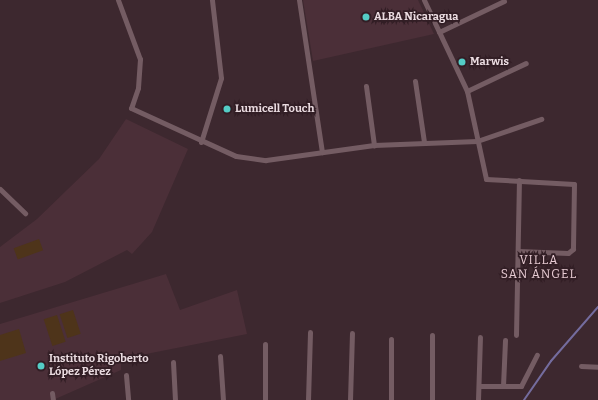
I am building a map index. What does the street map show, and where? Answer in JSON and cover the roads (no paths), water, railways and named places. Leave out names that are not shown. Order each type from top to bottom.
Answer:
[{"type":"street","points":[[118,0],[140,59],[138,88],[131,108],[201,142],[251,159],[374,145],[477,141],[541,119]]},
{"type":"street","points":[[201,142],[221,78],[212,0]]},
{"type":"street","points":[[298,0],[322,152]]},
{"type":"street","points":[[424,0],[467,91],[486,179],[574,184],[574,247],[568,253],[518,250]]},
{"type":"street","points":[[439,32],[504,1]]},
{"type":"street","points":[[467,91],[526,63]]},
{"type":"street","points":[[416,82],[424,142]]},
{"type":"street","points":[[366,86],[374,145]]},
{"type":"street","points":[[516,335],[519,180]]},
{"type":"street","points":[[0,189],[25,213]]},
{"type":"street","points":[[308,400],[310,332]]},
{"type":"street","points":[[350,400],[352,333]]},
{"type":"street","points":[[432,335],[432,400]]},
{"type":"street","points":[[478,400],[480,337]]},
{"type":"street","points":[[391,339],[391,400]]},
{"type":"street","points":[[503,386],[505,340]]},
{"type":"street","points":[[265,344],[265,400]]},
{"type":"street","points":[[478,386],[521,386],[536,355]]},
{"type":"street","points":[[220,356],[223,400]]},
{"type":"street","points":[[172,362],[175,400]]},
{"type":"street","points":[[581,366],[598,367]]},
{"type":"street","points":[[126,375],[128,400]]},
{"type":"street","points":[[52,393],[53,400]]},
{"type":"waterway","points":[[524,400],[551,361],[598,307]]},
{"type":"place","name":"ALBA Nicaragua","points":[[366,17]]},
{"type":"place","name":"Marwis","points":[[462,62]]},
{"type":"place","name":"Lumicell Touch","points":[[227,109]]},
{"type":"place","name":"Instituto Rigoberto López Pérez","points":[[41,366]]},
{"type":"district","name":"VILLA SAN ÁNGEL","points":[[539,268]]}]
